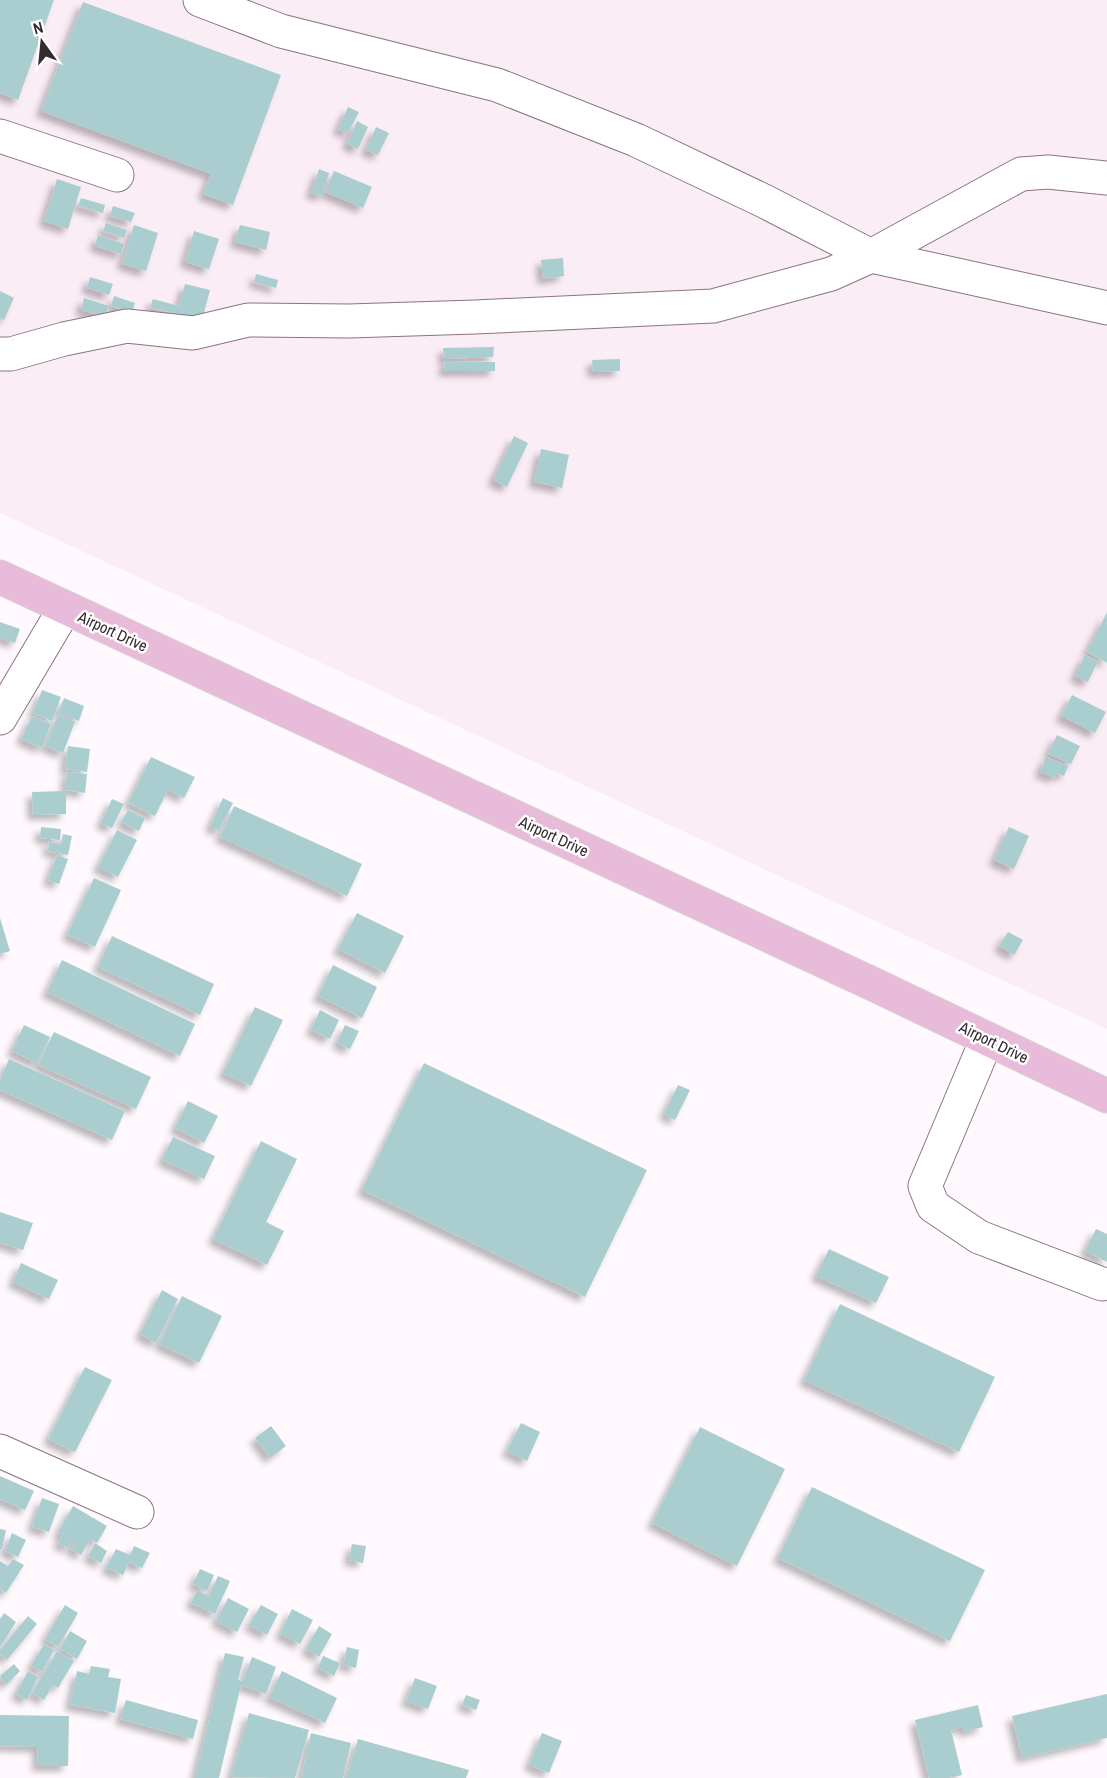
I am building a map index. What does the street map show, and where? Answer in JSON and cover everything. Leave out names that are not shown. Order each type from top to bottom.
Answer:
[{"type":"main road","name":"Airport Drive","points":[[0,577],[1107,1096]]},
{"type":"street","points":[[200,0],[281,31],[497,85],[636,140],[764,201],[871,256],[1107,308]]},
{"type":"street","points":[[0,136],[117,175]]},
{"type":"street","points":[[0,354],[11,354],[64,339],[127,326],[193,333],[248,320],[349,321],[713,306],[831,274],[871,256],[1021,174],[1048,172],[1107,178]]},
{"type":"street","points":[[0,718],[65,608]]},
{"type":"street","points":[[987,1039],[925,1186],[933,1206],[979,1237],[1102,1284]]},
{"type":"street","points":[[0,1451],[137,1512]]},
{"type":"shaded area","points":[[0,0],[1107,0],[1107,1029],[0,513]]},
{"type":"building","points":[[0,0],[54,0],[18,100],[0,93]]},
{"type":"building","points":[[83,2],[281,75],[233,205],[203,194],[211,174],[41,111]]},
{"type":"building","points":[[348,107],[359,112],[348,133],[338,129]]},
{"type":"building","points":[[357,121],[368,127],[358,149],[347,144]]},
{"type":"building","points":[[376,127],[389,133],[378,155],[366,150]]},
{"type":"building","points":[[319,169],[329,173],[322,196],[311,193]]},
{"type":"building","points":[[334,171],[372,187],[363,208],[325,192]]},
{"type":"building","points":[[57,179],[81,187],[68,229],[44,221]]},
{"type":"building","points":[[81,198],[105,205],[103,213],[78,206]]},
{"type":"building","points":[[113,206],[135,213],[131,222],[110,216]]},
{"type":"building","points":[[106,223],[127,230],[124,238],[103,231]]},
{"type":"building","points":[[134,225],[158,233],[146,271],[122,264]]},
{"type":"building","points":[[240,225],[270,232],[266,250],[235,242]]},
{"type":"building","points":[[194,231],[219,239],[209,269],[185,262]]},
{"type":"building","points":[[98,235],[124,244],[121,254],[95,246]]},
{"type":"building","points":[[563,258],[564,276],[543,279],[541,260]]},
{"type":"building","points":[[256,274],[278,280],[276,288],[254,282]]},
{"type":"building","points":[[90,277],[113,284],[109,295],[87,288]]},
{"type":"building","points":[[185,284],[210,290],[202,320],[150,307],[153,299],[179,306]]},
{"type":"building","points":[[0,291],[14,298],[4,320],[0,318]]},
{"type":"building","points":[[114,296],[135,303],[132,313],[111,306]]},
{"type":"building","points":[[84,298],[109,306],[105,317],[81,310]]},
{"type":"building","points":[[494,347],[493,357],[444,359],[443,348]]},
{"type":"building","points":[[620,359],[620,371],[593,372],[592,360]]},
{"type":"building","points":[[445,361],[495,362],[495,371],[444,371]]},
{"type":"building","points":[[514,436],[528,443],[507,487],[493,480]]},
{"type":"building","points":[[541,449],[569,455],[562,488],[534,482]]},
{"type":"building","points":[[1107,612],[1107,663],[1087,652]]},
{"type":"building","points":[[0,622],[20,629],[15,643],[0,638]]},
{"type":"building","points":[[1085,655],[1098,661],[1088,682],[1075,676]]},
{"type":"building","points":[[42,690],[61,697],[52,721],[33,713]]},
{"type":"building","points":[[1072,695],[1106,712],[1095,733],[1061,716]]},
{"type":"building","points":[[64,698],[84,706],[79,721],[58,713]]},
{"type":"building","points":[[58,715],[75,722],[63,753],[45,746]]},
{"type":"building","points":[[32,716],[51,724],[42,748],[21,739]]},
{"type":"building","points":[[1057,735],[1080,746],[1071,764],[1048,754]]},
{"type":"building","points":[[68,746],[90,749],[87,772],[65,769]]},
{"type":"building","points":[[151,757],[195,777],[184,798],[168,790],[155,816],[128,803]]},
{"type":"building","points":[[1046,757],[1068,766],[1064,776],[1056,773],[1055,778],[1040,772]]},
{"type":"building","points":[[67,772],[87,774],[85,793],[65,790]]},
{"type":"building","points":[[66,791],[66,814],[33,815],[32,792]]},
{"type":"building","points":[[223,798],[233,803],[219,831],[210,826]]},
{"type":"building","points":[[112,799],[124,804],[112,828],[101,823]]},
{"type":"building","points":[[234,806],[362,864],[347,896],[220,837]]},
{"type":"building","points":[[128,810],[145,818],[139,831],[121,822]]},
{"type":"building","points":[[41,827],[61,829],[60,840],[40,838]]},
{"type":"building","points":[[1009,827],[1029,836],[1014,869],[994,860]]},
{"type":"building","points":[[117,830],[137,840],[118,877],[98,867]]},
{"type":"building","points":[[63,834],[72,836],[68,855],[48,851],[49,842],[61,844]]},
{"type":"building","points":[[57,855],[68,859],[59,884],[48,880]]},
{"type":"building","points":[[94,878],[121,890],[95,947],[67,935]]},
{"type":"building","points":[[357,913],[404,936],[385,973],[338,949]]},
{"type":"building","points":[[0,918],[10,951],[0,954]]},
{"type":"building","points":[[1008,932],[1023,940],[1014,955],[999,946]]},
{"type":"building","points":[[112,936],[214,984],[200,1015],[98,967]]},
{"type":"building","points":[[62,960],[195,1024],[180,1056],[47,992]]},
{"type":"building","points":[[333,965],[377,987],[362,1018],[318,996]]},
{"type":"building","points":[[255,1007],[283,1020],[251,1086],[223,1073]]},
{"type":"building","points":[[320,1010],[339,1020],[330,1039],[311,1030]]},
{"type":"building","points":[[24,1025],[50,1037],[37,1063],[12,1051]]},
{"type":"building","points":[[345,1025],[359,1031],[350,1049],[337,1043]]},
{"type":"building","points":[[54,1032],[151,1077],[136,1109],[38,1065]]},
{"type":"building","points":[[9,1059],[125,1111],[112,1140],[0,1090],[0,1080]]},
{"type":"building","points":[[424,1063],[647,1170],[585,1297],[362,1190]]},
{"type":"building","points":[[678,1085],[690,1090],[675,1120],[664,1114]]},
{"type":"building","points":[[188,1101],[218,1116],[204,1143],[175,1128]]},
{"type":"building","points":[[173,1137],[215,1156],[204,1179],[162,1160]]},
{"type":"building","points":[[261,1141],[297,1159],[266,1222],[284,1231],[267,1265],[213,1239]]},
{"type":"building","points":[[0,1212],[33,1223],[23,1250],[0,1243]]},
{"type":"building","points":[[1096,1229],[1107,1234],[1107,1262],[1085,1251]]},
{"type":"building","points":[[829,1249],[889,1277],[876,1303],[816,1276]]},
{"type":"building","points":[[21,1263],[58,1280],[49,1299],[13,1282]]},
{"type":"building","points":[[162,1290],[178,1299],[156,1343],[140,1334]]},
{"type":"building","points":[[182,1296],[222,1316],[199,1363],[159,1344]]},
{"type":"building","points":[[840,1304],[995,1377],[959,1452],[804,1380]]},
{"type":"building","points":[[85,1367],[112,1380],[75,1452],[48,1439]]},
{"type":"building","points":[[521,1423],[540,1432],[527,1461],[507,1451]]},
{"type":"building","points":[[271,1426],[286,1446],[270,1458],[255,1438]]},
{"type":"building","points":[[700,1427],[785,1469],[737,1566],[652,1523]]},
{"type":"building","points":[[0,1476],[34,1491],[25,1510],[0,1499]]},
{"type":"building","points":[[812,1487],[985,1570],[950,1641],[778,1558]]},
{"type":"building","points":[[42,1498],[59,1504],[49,1532],[32,1527]]},
{"type":"building","points":[[73,1506],[107,1526],[97,1543],[90,1539],[81,1555],[71,1549],[75,1541],[73,1539],[68,1548],[58,1543],[63,1534],[58,1532]]},
{"type":"building","points":[[0,1529],[6,1530],[2,1549],[0,1549]]},
{"type":"building","points":[[12,1533],[26,1540],[18,1557],[5,1551]]},
{"type":"building","points":[[95,1543],[107,1551],[101,1563],[88,1556]]},
{"type":"building","points":[[352,1544],[366,1546],[363,1563],[349,1560]]},
{"type":"building","points":[[134,1546],[150,1553],[142,1568],[129,1562],[123,1575],[106,1568],[116,1549],[130,1555]]},
{"type":"building","points":[[13,1559],[24,1565],[6,1593],[0,1589],[0,1561],[8,1566]]},
{"type":"building","points":[[200,1569],[214,1575],[207,1591],[193,1584]]},
{"type":"building","points":[[218,1576],[230,1581],[215,1614],[191,1603],[197,1590],[209,1596]]},
{"type":"building","points":[[228,1598],[249,1609],[237,1632],[216,1621]]},
{"type":"building","points":[[65,1605],[78,1613],[58,1647],[45,1639]]},
{"type":"building","points":[[261,1605],[278,1614],[267,1635],[249,1625]]},
{"type":"building","points":[[292,1609],[313,1620],[300,1644],[280,1634]]},
{"type":"building","points":[[4,1613],[16,1622],[0,1647],[0,1619]]},
{"type":"building","points":[[28,1616],[37,1624],[7,1660],[0,1654],[0,1650]]},
{"type":"building","points":[[319,1626],[332,1634],[319,1657],[306,1649]]},
{"type":"building","points":[[70,1631],[87,1641],[77,1659],[60,1649]]},
{"type":"building","points":[[44,1644],[54,1650],[42,1672],[31,1666]]},
{"type":"building","points":[[347,1647],[359,1650],[356,1668],[343,1665]]},
{"type":"building","points":[[57,1651],[74,1661],[58,1688],[53,1685],[44,1700],[32,1693]]},
{"type":"building","points":[[225,1653],[244,1657],[238,1680],[243,1681],[252,1657],[276,1667],[266,1694],[241,1685],[219,1778],[195,1778]]},
{"type":"building","points":[[323,1656],[340,1663],[334,1676],[318,1668]]},
{"type":"building","points":[[14,1664],[20,1671],[6,1685],[0,1676]]},
{"type":"building","points":[[91,1666],[110,1669],[108,1677],[121,1679],[115,1713],[70,1705],[77,1671],[89,1674]]},
{"type":"building","points":[[28,1671],[38,1677],[27,1700],[16,1694]]},
{"type":"building","points":[[282,1671],[337,1698],[325,1723],[269,1697]]},
{"type":"building","points":[[415,1678],[437,1686],[428,1709],[406,1701]]},
{"type":"building","points":[[1107,1694],[1107,1738],[1022,1758],[1012,1716]]},
{"type":"building","points":[[466,1695],[480,1700],[476,1710],[462,1705]]},
{"type":"building","points":[[126,1700],[198,1720],[193,1739],[120,1719]]},
{"type":"building","points":[[978,1705],[983,1727],[965,1732],[963,1727],[951,1730],[962,1775],[949,1778],[929,1778],[915,1720]]},
{"type":"building","points":[[249,1713],[309,1730],[295,1778],[231,1777]]},
{"type":"building","points":[[0,1715],[69,1716],[68,1766],[37,1766],[38,1747],[0,1746]]},
{"type":"building","points":[[311,1733],[351,1743],[343,1778],[301,1778]]},
{"type":"building","points":[[542,1733],[562,1741],[549,1773],[529,1765]]},
{"type":"building","points":[[358,1739],[469,1770],[466,1778],[346,1778]]}]
